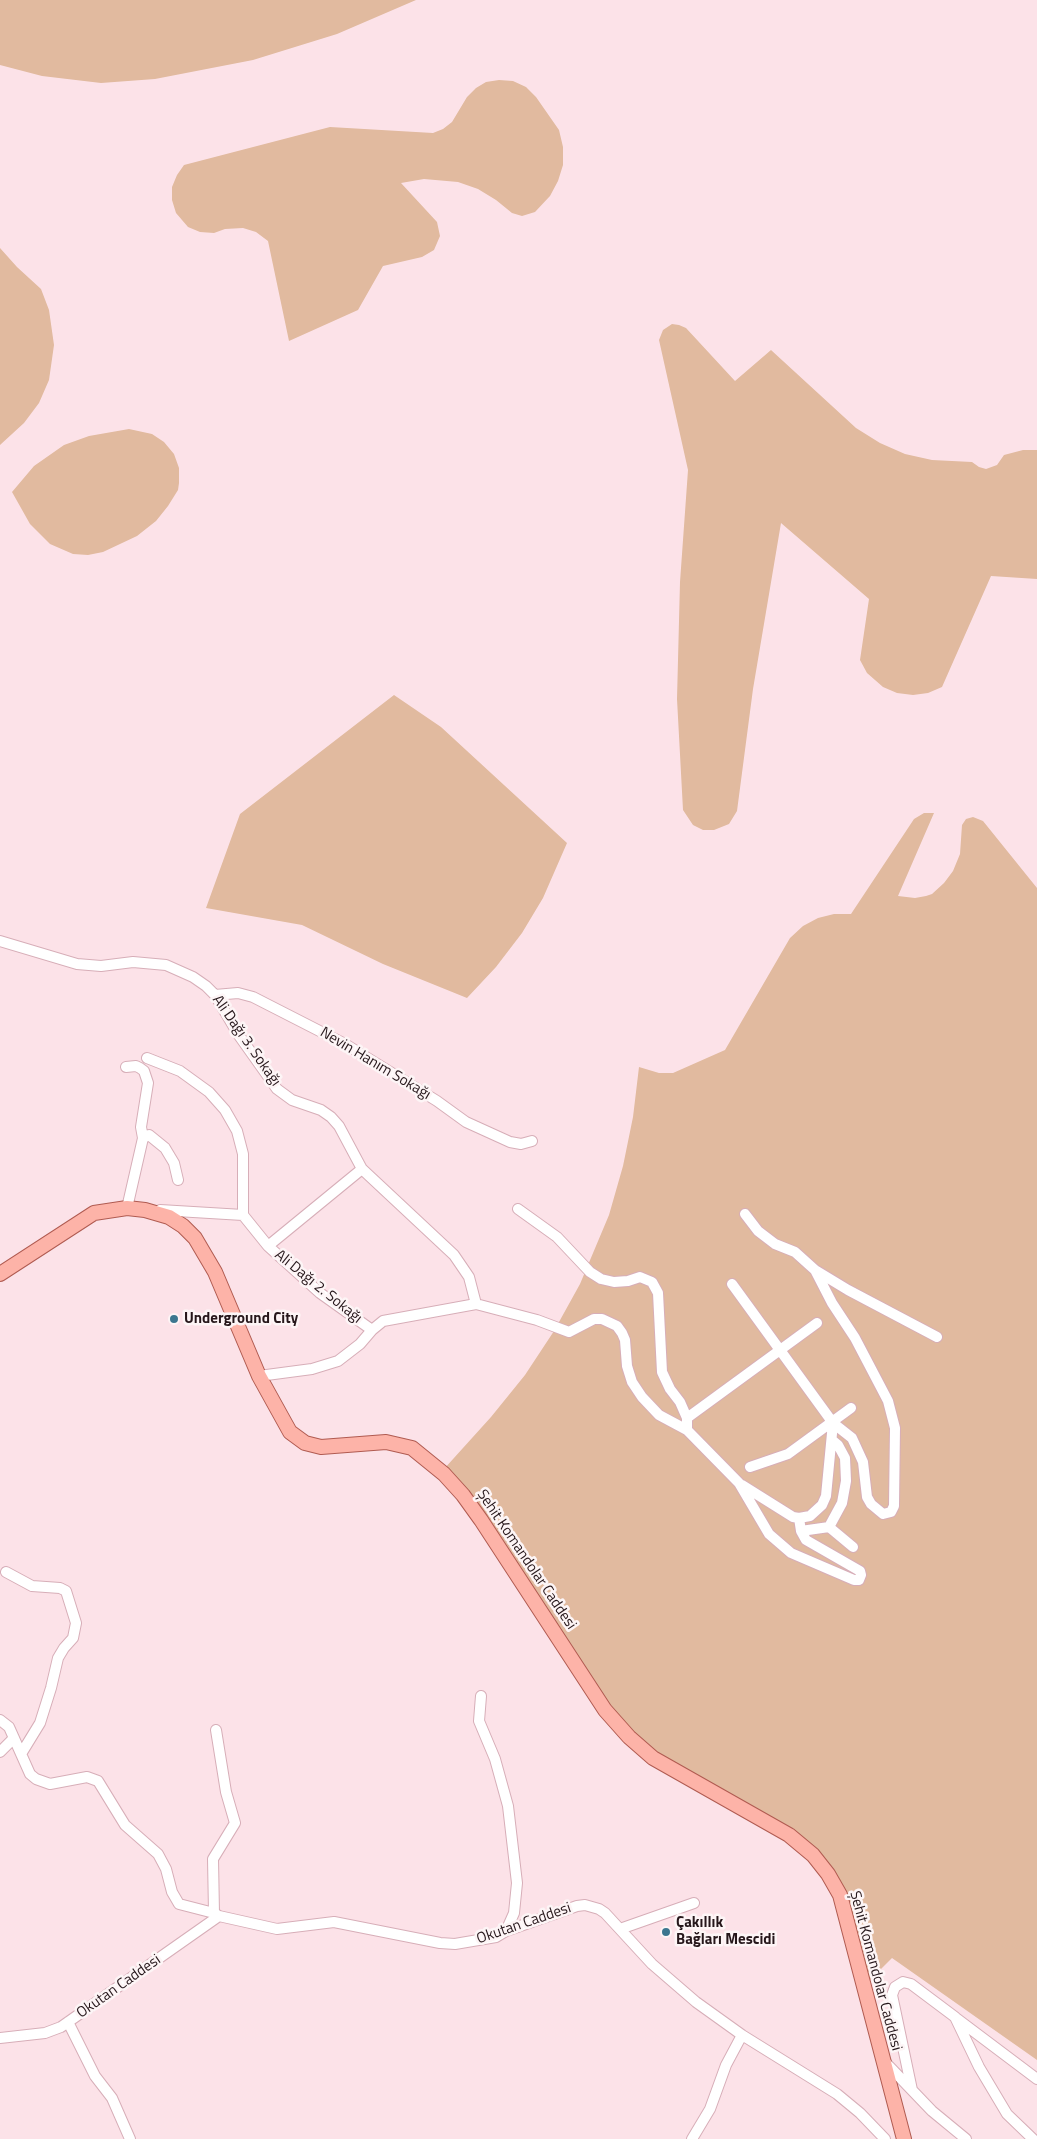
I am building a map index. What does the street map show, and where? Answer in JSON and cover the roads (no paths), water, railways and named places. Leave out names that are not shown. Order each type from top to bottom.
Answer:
[{"type":"main road","name":"Şehit Komandolar Caddesi","points":[[0,1274],[94,1213],[127,1208],[145,1210],[169,1217],[183,1226],[195,1238],[215,1272],[259,1376],[290,1432],[305,1443],[321,1447],[386,1442],[412,1448],[444,1474],[463,1495],[481,1520],[605,1710],[635,1743],[653,1758],[789,1835],[814,1855],[840,1895],[904,2139]]},
{"type":"street","name":"Ali Dağı 3. Sokağı","points":[[0,941],[77,964],[90,966],[133,962],[166,965],[193,977],[215,995],[238,1034],[277,1089],[292,1100],[321,1110],[331,1117],[339,1126],[362,1169],[454,1255],[469,1278],[476,1304]]},
{"type":"street","name":"Nevin Hanım Sokağı","points":[[215,995],[238,993],[253,997],[345,1044],[437,1100],[466,1122],[510,1142],[521,1144],[532,1141]]},
{"type":"street","points":[[145,1210],[243,1215],[243,1154],[237,1131],[225,1110],[209,1092],[180,1071],[147,1058]]},
{"type":"street","points":[[126,1067],[136,1066],[140,1068],[146,1077],[148,1090],[140,1127],[143,1138],[127,1208]]},
{"type":"street","points":[[143,1138],[149,1135],[165,1148],[174,1163],[178,1180]]},
{"type":"street","points":[[268,1246],[362,1169]]},
{"type":"street","points":[[518,1209],[557,1237],[590,1272],[601,1279],[614,1282],[628,1282],[645,1277],[652,1282],[658,1293],[662,1372],[670,1389],[680,1402],[686,1418],[687,1430]]},
{"type":"street","points":[[745,1214],[758,1231],[775,1244],[795,1252],[815,1270],[848,1290],[937,1337]]},
{"type":"street","name":"Ali Dağı 2. Sokağı","points":[[243,1215],[268,1246],[320,1293],[372,1330]]},
{"type":"street","points":[[732,1284],[833,1423],[852,1438],[863,1462],[866,1490],[871,1504],[883,1514],[892,1512],[894,1506],[895,1428],[888,1400],[855,1338],[832,1303],[815,1270]]},
{"type":"street","points":[[259,1376],[312,1369],[338,1361],[360,1344],[383,1321],[476,1304],[537,1320],[569,1332],[594,1319],[610,1321],[622,1333],[625,1340],[627,1366],[632,1382],[642,1397],[659,1415],[687,1430],[739,1483],[794,1517],[799,1518],[810,1516],[815,1512],[826,1496],[833,1423]]},
{"type":"street","points":[[686,1418],[817,1323]]},
{"type":"street","points":[[750,1466],[788,1454],[851,1408]]},
{"type":"street","points":[[829,1527],[842,1503],[846,1481],[845,1458],[838,1445],[832,1440]]},
{"type":"street","points":[[739,1483],[769,1534],[791,1553],[854,1580],[859,1580],[861,1576],[860,1571],[812,1546],[806,1540],[800,1531],[799,1518]]},
{"type":"street","points":[[800,1531],[829,1527],[853,1547]]},
{"type":"street","points":[[6,1572],[26,1585],[60,1588],[66,1591],[69,1595],[76,1624],[73,1638],[58,1658],[40,1723],[21,1754]]},
{"type":"street","points":[[481,1696],[479,1721],[494,1760],[508,1806],[517,1884],[514,1913],[506,1931]]},
{"type":"street","points":[[0,1720],[9,1726],[30,1774],[42,1783],[50,1784],[87,1777],[98,1781],[125,1825],[158,1854],[166,1869],[172,1892],[179,1904],[216,1914],[213,1859],[235,1823],[226,1792],[216,1730]]},
{"type":"street","points":[[0,1752],[14,1738]]},
{"type":"street","points":[[620,1929],[694,1903]]},
{"type":"street","name":"Okutan Caddesi","points":[[0,2038],[45,2033],[68,2022],[216,1914],[277,1929],[321,1922],[339,1923],[440,1943],[468,1943],[496,1937],[506,1931],[577,1906],[585,1905],[605,1913],[674,1984],[742,2035],[837,2094],[884,2139]]},
{"type":"street","points":[[912,2090],[892,2000],[892,1991],[902,1982],[912,1984],[1037,2079]]},
{"type":"street","points":[[955,2017],[979,2066],[1006,2114],[1032,2139]]},
{"type":"street","points":[[68,2022],[95,2076],[112,2098],[130,2139]]},
{"type":"street","points":[[692,2139],[710,2109],[726,2065],[742,2035]]},
{"type":"street","points":[[882,2060],[932,2111],[966,2139]]},
{"type":"place","name":"Underground City","points":[[174,1319]]},
{"type":"place","name":"Çakıllık Bağları Mescidi","points":[[666,1932]]}]
